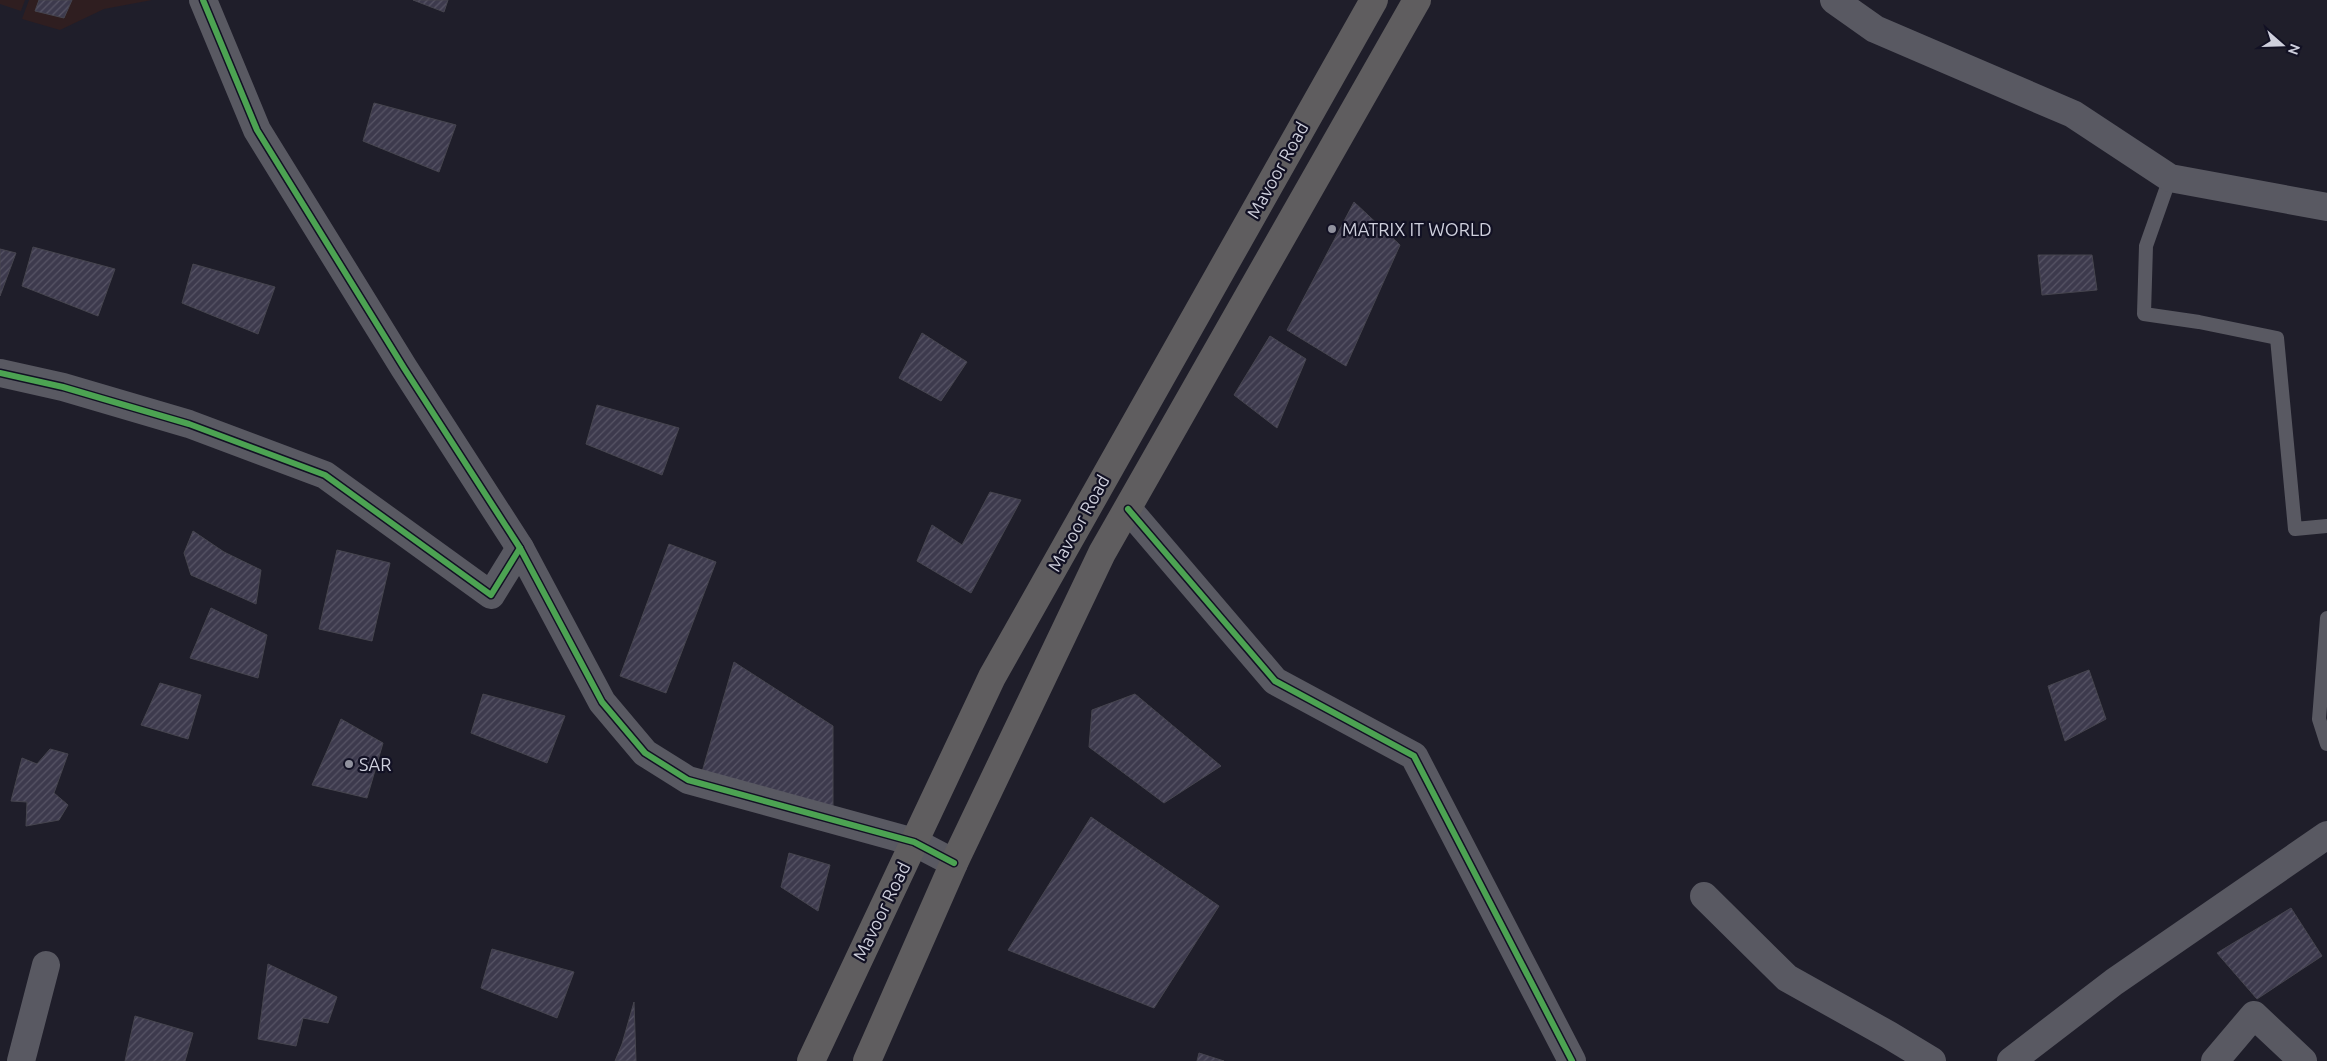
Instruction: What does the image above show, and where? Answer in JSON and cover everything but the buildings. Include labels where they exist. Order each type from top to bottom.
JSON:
[{"type":"main road","name":"Mavoor Road","points":[[811,1061],[992,678],[1374,0]]},
{"type":"main road","name":"Mavoor Road","points":[[866,1061],[954,863],[1102,554],[1418,0]]},
{"type":"street","points":[[203,0],[257,130],[404,368],[520,548],[602,702],[645,753],[688,780],[914,842],[954,863]]},
{"type":"street","points":[[1834,0],[1875,29],[2073,114],[2170,178],[2327,208]]},
{"type":"street","points":[[0,373],[63,388],[189,424],[325,475],[491,595],[520,548]]},
{"type":"street","points":[[1128,509],[1275,680],[1414,756],[1572,1061]]},
{"type":"street","points":[[2011,1061],[2114,982],[2327,835]]},
{"type":"street","points":[[1704,896],[1787,978],[1890,1035],[1932,1061]]},
{"type":"street","points":[[21,1061],[46,965]]},
{"type":"street","points":[[2214,1061],[2254,1015],[2302,1061]]},
{"type":"lane","points":[[2170,178],[2146,246],[2144,314],[2199,322],[2277,338],[2295,529],[2327,526]]},
{"type":"lane","points":[[2327,618],[2319,719],[2327,744]]},
{"type":"shaded area","points":[[0,0],[25,0],[21,11],[0,4]]},
{"type":"shaded area","points":[[29,0],[152,0],[104,9],[60,30],[22,19]]},
{"type":"cycle path","points":[[203,0],[257,130],[404,368],[520,548]]},
{"type":"cycle path","points":[[0,373],[63,387],[189,424],[325,475],[491,595],[520,548],[602,702],[645,753],[688,780],[914,842],[954,863]]},
{"type":"cycle path","points":[[1128,509],[1275,681],[1414,756],[1572,1061]]},
{"type":"place","name":"MATRIX IT WORLD","points":[[1332,229]]},
{"type":"place","name":"SAR","points":[[349,764]]}]
